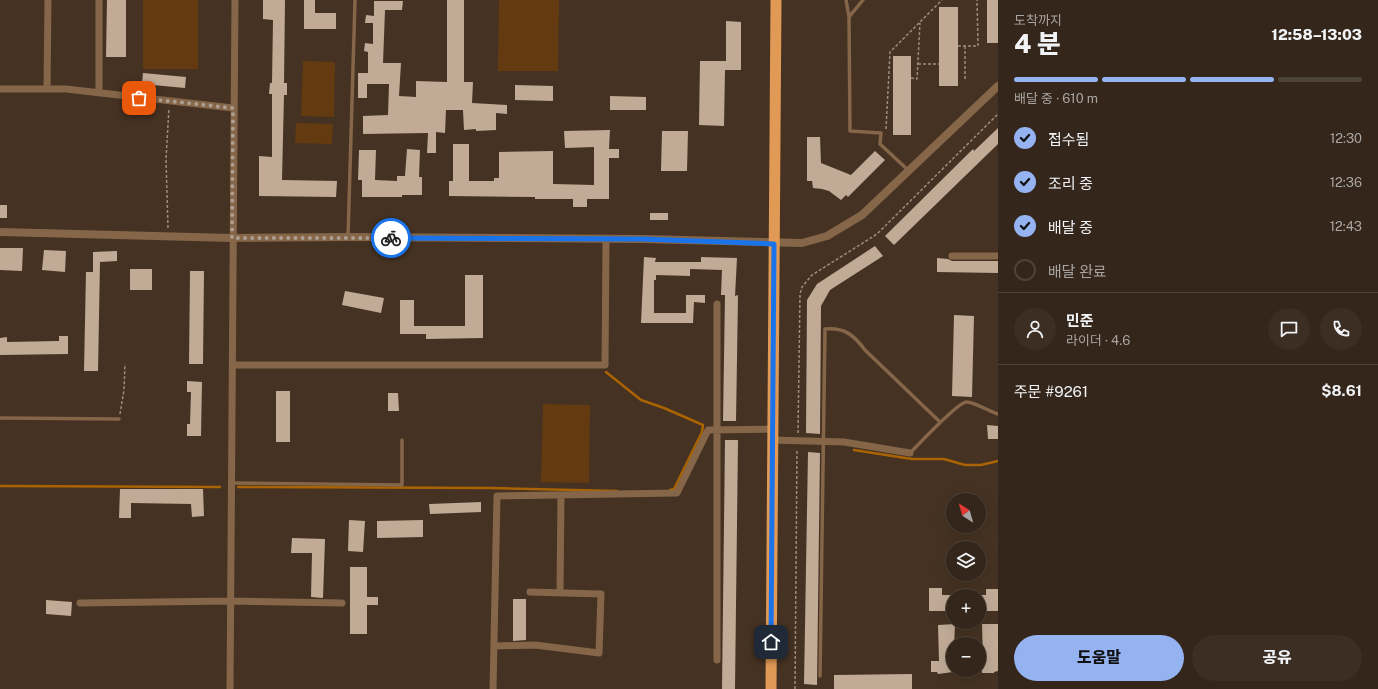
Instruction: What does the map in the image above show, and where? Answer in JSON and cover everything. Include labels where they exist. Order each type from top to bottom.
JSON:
[{"type":"highway","points":[[771,689],[776,0]]},
{"type":"street","points":[[47,89],[48,0]]},
{"type":"street","points":[[98,93],[99,0]]},
{"type":"street","points":[[230,689],[230,483],[233,365],[232,238],[235,0]]},
{"type":"street","points":[[0,232],[232,238],[348,237],[606,240],[642,239],[774,244],[811,242],[838,230],[871,208],[998,86]]},
{"type":"street","points":[[0,89],[66,89],[233,108]]},
{"type":"street","points":[[233,365],[605,364],[606,240]]},
{"type":"street","points":[[952,256],[998,256]]},
{"type":"street","points":[[717,304],[717,660]]},
{"type":"street","points":[[494,689],[497,496],[677,493],[708,430],[772,434],[797,440],[844,442],[910,452]]},
{"type":"street","points":[[560,593],[561,495]]},
{"type":"street","points":[[494,646],[536,645],[599,652],[601,594],[530,592]]},
{"type":"street","points":[[80,603],[230,601],[342,603]]},
{"type":"lane","points":[[348,237],[355,0]]},
{"type":"lane","points":[[846,0],[849,18],[850,131],[880,133],[880,144],[909,172]]},
{"type":"lane","points":[[849,18],[862,0]]},
{"type":"lane","points":[[820,676],[825,329],[841,329],[857,339],[865,350],[940,422]]},
{"type":"lane","points":[[910,452],[940,422],[966,402],[998,414]]},
{"type":"lane","points":[[0,418],[119,419]]},
{"type":"lane","points":[[230,483],[402,485],[402,440]]},
{"type":"path","points":[[880,133],[886,131],[890,52],[942,0]]},
{"type":"path","points":[[958,46],[978,46],[977,0]]},
{"type":"path","points":[[911,78],[917,79],[920,23]]},
{"type":"path","points":[[965,46],[965,80]]},
{"type":"path","points":[[918,64],[940,64]]},
{"type":"path","points":[[169,236],[166,159],[170,101]]},
{"type":"path","points":[[795,689],[797,440],[800,294],[802,287],[812,275],[877,234],[998,114]]},
{"type":"path","points":[[119,419],[124,390],[125,364]]},
{"type":"shaded area","points":[[143,0],[198,0],[198,69],[143,69]]},
{"type":"shaded area","points":[[499,0],[559,0],[558,71],[498,71]]},
{"type":"shaded area","points":[[303,61],[335,62],[334,117],[301,116]]},
{"type":"shaded area","points":[[296,123],[333,124],[332,144],[295,143]]},
{"type":"shaded area","points":[[543,404],[590,405],[589,483],[541,482]]},
{"type":"building","points":[[107,0],[126,0],[126,57],[106,57]]},
{"type":"building","points":[[263,0],[285,0],[284,83],[287,83],[287,95],[284,95],[282,180],[337,181],[336,197],[259,196],[259,156],[272,157],[272,94],[269,94],[270,83],[272,83],[273,20],[263,19]]},
{"type":"building","points":[[304,0],[315,0],[315,13],[336,13],[336,29],[304,29]]},
{"type":"building","points":[[447,0],[464,0],[464,82],[473,82],[472,103],[507,105],[507,114],[496,113],[496,130],[476,131],[476,129],[464,130],[463,110],[446,110],[445,133],[436,132],[436,153],[427,153],[428,133],[363,134],[363,116],[388,115],[389,84],[367,84],[367,98],[358,98],[358,73],[368,73],[368,52],[364,51],[365,43],[373,44],[373,23],[365,23],[366,15],[374,16],[374,1],[403,1],[402,10],[385,10],[383,63],[401,63],[399,96],[416,97],[416,81],[447,82]]},
{"type":"building","points":[[987,0],[998,0],[998,43],[987,43]]},
{"type":"building","points":[[939,7],[958,7],[958,86],[939,86]]},
{"type":"building","points":[[726,21],[741,22],[741,70],[725,70],[724,126],[699,125],[700,61],[726,61]]},
{"type":"building","points":[[893,56],[911,56],[911,135],[893,135]]},
{"type":"building","points":[[143,73],[186,77],[185,88],[142,84]]},
{"type":"building","points":[[515,85],[553,86],[553,101],[515,100]]},
{"type":"building","points":[[610,96],[646,97],[646,110],[610,110]]},
{"type":"building","points":[[998,128],[998,144],[894,245],[885,236],[973,149],[974,151]]},
{"type":"building","points":[[610,130],[609,149],[619,149],[619,158],[609,158],[609,199],[587,199],[587,207],[573,207],[573,199],[449,196],[449,181],[453,181],[453,144],[469,144],[469,181],[494,181],[494,178],[499,178],[499,152],[553,151],[553,184],[594,185],[594,147],[565,148],[564,131]]},
{"type":"building","points":[[662,131],[688,131],[687,171],[661,171]]},
{"type":"building","points":[[807,137],[820,137],[821,163],[851,175],[875,151],[885,160],[848,197],[846,195],[841,200],[829,191],[813,188],[812,181],[807,181]]},
{"type":"building","points":[[407,149],[420,150],[419,177],[422,177],[422,195],[402,195],[402,197],[362,197],[362,180],[358,180],[359,150],[376,150],[375,180],[397,181],[397,176],[405,176]]},
{"type":"building","points":[[0,205],[7,205],[7,218],[0,218]]},
{"type":"building","points":[[650,213],[668,213],[668,220],[650,220]]},
{"type":"building","points":[[875,246],[883,256],[830,290],[821,306],[820,434],[806,433],[807,300],[817,284]]},
{"type":"building","points":[[0,248],[23,248],[22,271],[0,270]]},
{"type":"building","points":[[44,250],[66,251],[65,272],[42,270]]},
{"type":"building","points":[[117,251],[117,261],[100,262],[98,371],[84,371],[86,272],[93,272],[93,252]]},
{"type":"building","points":[[644,257],[656,258],[655,262],[701,262],[701,257],[737,258],[735,296],[738,295],[736,421],[723,421],[725,295],[721,295],[722,270],[690,269],[690,276],[656,275],[656,280],[654,280],[654,313],[686,313],[686,295],[705,295],[705,303],[694,302],[693,323],[641,323]]},
{"type":"building","points":[[937,258],[952,261],[998,261],[998,273],[937,272]]},
{"type":"building","points":[[130,269],[152,269],[152,290],[130,290]]},
{"type":"building","points":[[190,271],[204,271],[203,364],[189,364]]},
{"type":"building","points":[[465,275],[483,275],[483,338],[426,339],[426,334],[400,334],[400,300],[414,300],[414,326],[465,326]]},
{"type":"building","points":[[345,291],[384,298],[381,313],[342,305]]},
{"type":"building","points":[[954,315],[974,316],[972,397],[952,396]]},
{"type":"building","points":[[59,336],[68,336],[68,354],[0,355],[0,338],[7,337],[7,342],[59,341]]},
{"type":"building","points":[[187,381],[202,382],[201,436],[187,436],[187,424],[190,424],[191,392],[187,392]]},
{"type":"building","points":[[276,391],[290,391],[290,442],[276,442]]},
{"type":"building","points":[[388,393],[398,393],[399,411],[388,411]]},
{"type":"building","points":[[987,425],[998,426],[998,439],[988,439]]},
{"type":"building","points":[[725,440],[738,440],[735,689],[722,689]]},
{"type":"building","points":[[808,452],[820,453],[817,685],[804,684]]},
{"type":"building","points":[[120,489],[203,489],[204,516],[192,517],[191,504],[131,503],[131,518],[119,518]]},
{"type":"building","points":[[481,502],[481,512],[430,514],[429,504]]},
{"type":"building","points":[[349,520],[365,521],[363,552],[348,551]]},
{"type":"building","points":[[423,520],[423,537],[377,538],[377,521]]},
{"type":"building","points":[[292,538],[325,539],[323,598],[311,597],[312,553],[291,553]]},
{"type":"building","points":[[350,567],[367,567],[367,597],[378,597],[378,605],[367,605],[367,634],[350,634]]},
{"type":"building","points":[[929,588],[942,588],[942,595],[946,595],[946,611],[929,611]]},
{"type":"building","points":[[986,589],[998,589],[998,611],[986,611]]},
{"type":"building","points":[[513,599],[526,599],[526,640],[513,641]]},
{"type":"building","points":[[46,600],[72,602],[71,616],[46,614]]},
{"type":"building","points":[[986,624],[998,624],[998,671],[994,673],[986,673],[986,637],[982,637],[982,629],[986,629]]},
{"type":"building","points":[[938,625],[946,625],[946,629],[955,629],[954,637],[946,637],[946,673],[938,674],[937,672],[931,672],[931,661],[939,661]]},
{"type":"building","points":[[912,674],[912,689],[834,689],[834,675]]},
{"type":"waterway","points":[[606,372],[641,400],[703,425],[702,432],[674,489],[670,490]]},
{"type":"waterway","points":[[854,450],[912,459],[944,459],[965,465],[981,465],[998,461]]},
{"type":"waterway","points":[[0,486],[220,487]]},
{"type":"waterway","points":[[238,487],[492,488],[617,491]]},
{"type":"way so far","points":[[139,98],[233,108],[232,238],[391,238]]},
{"type":"route","points":[[391,238],[642,239],[774,244],[771,642]]}]
